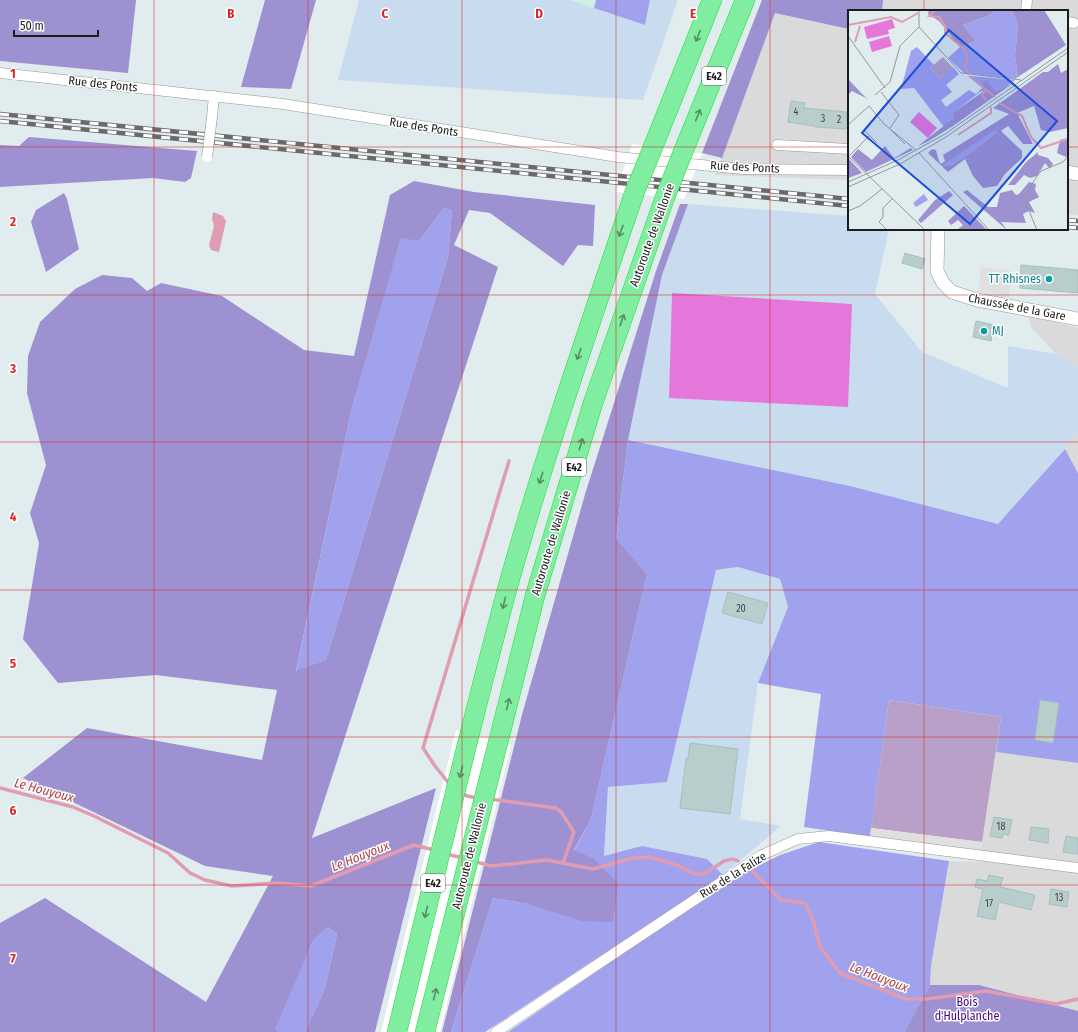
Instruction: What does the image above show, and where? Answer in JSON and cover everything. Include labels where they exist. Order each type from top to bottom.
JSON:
[{"type":"highway","name":"E42","points":[[396,1032],[470,734],[509,585],[567,391],[634,194],[712,0]]},
{"type":"highway","name":"Autoroute de Wallonie","points":[[425,1032],[535,596],[593,403],[665,197],[745,0]]},
{"type":"street","points":[[1026,10],[1027,0]]},
{"type":"street","name":"Rue des Ponts","points":[[0,73],[283,104],[618,157],[743,169],[848,170]]},
{"type":"street","points":[[207,157],[214,96]]},
{"type":"street","name":"Rue des Ponts","points":[[777,145],[848,149]]},
{"type":"street","points":[[1068,172],[1078,174]]},
{"type":"street","name":"Chaussée de la Gare","points":[[938,233],[937,271],[943,283],[952,292],[978,300],[1078,319]]},
{"type":"street","name":"Rue de la Falize","points":[[496,1032],[762,855],[798,839],[829,836],[1078,868]]},
{"type":"shaded area","points":[[359,0],[570,0],[645,25],[650,0],[678,0],[643,100],[338,80]]},
{"type":"shaded area","points":[[570,0],[596,0],[594,8]]},
{"type":"shaded area","points":[[596,0],[650,0],[645,25],[594,8]]},
{"type":"shaded area","points":[[883,0],[1078,0],[1078,215],[1068,215],[1068,10],[882,10]]},
{"type":"shaded area","points":[[775,12],[848,29],[848,180],[715,175]]},
{"type":"shaded area","points":[[688,204],[848,216],[848,230],[889,230],[875,294],[922,352],[1008,388],[1008,346],[1056,354],[1078,366],[1078,433],[998,524],[850,486],[628,440],[662,275]]},
{"type":"shaded area","points":[[444,208],[452,210],[448,257],[326,660],[296,672],[351,412],[401,237],[419,241]]},
{"type":"shaded area","points":[[213,212],[223,216],[226,221],[219,252],[211,250],[209,245],[214,226],[212,219]]},
{"type":"shaded area","points":[[981,267],[1012,271],[1008,306],[977,300]]},
{"type":"shaded area","points":[[672,293],[852,304],[848,407],[669,398]]},
{"type":"shaded area","points":[[1028,315],[1078,328],[1078,366],[1056,354],[1031,327]]},
{"type":"shaded area","points":[[1078,433],[1078,473],[1065,449]]},
{"type":"shaded area","points":[[628,440],[850,486],[998,524],[1065,449],[1078,473],[1078,763],[996,752],[1001,717],[889,700],[870,837],[804,827],[821,694],[758,683],[788,607],[780,579],[738,567],[716,570],[667,782],[608,787],[604,856],[642,846],[707,859],[723,875],[485,1032],[451,1032],[493,898],[528,904],[593,858],[574,851],[591,819],[647,574],[616,540]]},
{"type":"shaded area","points":[[738,567],[780,579],[788,607],[758,683],[740,819],[781,826],[723,875],[707,859],[604,856],[608,787],[667,782],[716,570]]},
{"type":"shaded area","points":[[889,700],[1001,717],[982,842],[871,828]]},
{"type":"shaded area","points":[[996,752],[1078,763],[1078,1011],[979,985],[930,985],[931,966],[949,861],[979,862]]},
{"type":"shaded area","points":[[871,828],[982,842],[981,850],[870,837]]},
{"type":"shaded area","points":[[819,842],[949,861],[931,966],[930,985],[904,1032],[508,1032],[734,878],[780,855]]},
{"type":"shaded area","points":[[328,927],[337,934],[325,988],[305,1032],[279,1032],[274,1029],[313,941]]},
{"type":"green space","points":[[0,0],[136,0],[128,73],[0,61]]},
{"type":"green space","points":[[265,0],[316,0],[291,89],[241,87]]},
{"type":"green space","points":[[762,0],[883,0],[882,10],[848,10],[848,29],[775,13],[722,158],[702,153]]},
{"type":"green space","points":[[29,137],[197,151],[191,178],[185,182],[153,178],[0,187],[0,145],[19,146]]},
{"type":"green space","points":[[414,181],[474,192],[595,205],[593,246],[578,245],[563,266],[490,213],[469,210],[454,245],[498,267],[312,838],[436,788],[375,1032],[305,1032],[325,988],[337,934],[328,927],[313,941],[275,1029],[279,1032],[0,1032],[0,923],[45,898],[206,1002],[273,876],[205,866],[23,778],[87,728],[262,760],[277,690],[156,675],[58,683],[23,639],[39,543],[30,513],[46,465],[27,393],[28,356],[40,322],[75,289],[102,275],[132,278],[147,291],[161,283],[222,296],[304,350],[354,356],[390,195]],"holes":[[[444,208],[452,210],[448,257],[326,660],[296,671],[351,412],[401,238],[419,241]]]},
{"type":"green space","points":[[64,193],[67,199],[79,249],[46,272],[31,222],[36,210]]},
{"type":"green space","points":[[680,204],[688,204],[662,275],[628,440],[616,539],[647,574],[591,819],[574,850],[593,858],[618,884],[613,922],[582,921],[528,904],[493,898],[451,1032],[442,1032],[523,711],[586,491],[656,271]]},
{"type":"green space","name":"Bois d'Hulplanche","points":[[930,985],[979,985],[1078,1011],[1078,1032],[904,1032]]},
{"type":"pier","points":[[632,144],[702,154],[684,199],[616,192]]},
{"type":"pier","points":[[456,730],[511,745],[440,1032],[381,1032]]},
{"type":"building","points":[[791,101],[805,103],[804,108],[847,112],[847,129],[815,127],[788,122]]},
{"type":"building","points":[[905,253],[925,259],[922,269],[902,263]]},
{"type":"building","name":"TT Rhisnes","points":[[1021,265],[1078,270],[1078,293],[1020,288]]},
{"type":"building","name":"MJ","points":[[976,321],[994,325],[991,341],[973,337]]},
{"type":"building","points":[[728,592],[768,603],[762,624],[722,613]]},
{"type":"building","points":[[1040,700],[1059,703],[1053,743],[1035,740]]},
{"type":"building","points":[[690,743],[738,749],[730,814],[680,808],[686,758],[688,758]]},
{"type":"building","points":[[994,817],[1012,820],[1009,835],[1003,834],[1002,838],[990,836]]},
{"type":"building","points":[[1031,827],[1049,829],[1048,843],[1029,840]]},
{"type":"building","points":[[1066,836],[1078,838],[1078,854],[1063,852]]},
{"type":"building","points":[[989,875],[1003,878],[1000,887],[1035,895],[1031,910],[999,902],[995,920],[977,916],[983,889],[975,887],[977,879],[987,881]]},
{"type":"building","points":[[1051,889],[1069,892],[1067,907],[1049,904]]},
{"type":"waterway","points":[[451,786],[423,748],[509,461]]},
{"type":"waterway","name":"Le Houyoux","points":[[0,788],[73,807],[168,853],[190,873],[205,880],[232,886],[277,883],[311,886],[414,845],[434,850]]},
{"type":"waterway","points":[[461,792],[467,796],[478,798]]},
{"type":"waterway","points":[[490,799],[556,808],[561,812],[574,832],[563,863]]},
{"type":"waterway","name":"Le Houyoux","points":[[446,854],[463,858]]},
{"type":"waterway","name":"Le Houyoux","points":[[473,861],[491,866],[547,860],[593,869],[633,858],[650,857],[679,866],[694,874],[704,874],[724,861],[733,859],[738,861]]},
{"type":"waterway","name":"Le Houyoux","points":[[752,871],[781,900],[805,903],[814,922],[820,947],[840,973],[906,999],[927,999],[986,991],[1056,1004],[1078,999]]},
{"type":"railway","points":[[0,114],[848,199]]},
{"type":"railway","points":[[0,121],[848,206]]},
{"type":"railway","points":[[1068,220],[1078,221]]},
{"type":"railway","points":[[1068,227],[1078,228]]},
{"type":"place","name":"TT Rhisnes","points":[[1049,279]]},
{"type":"place","name":"MJ","points":[[984,331]]}]
